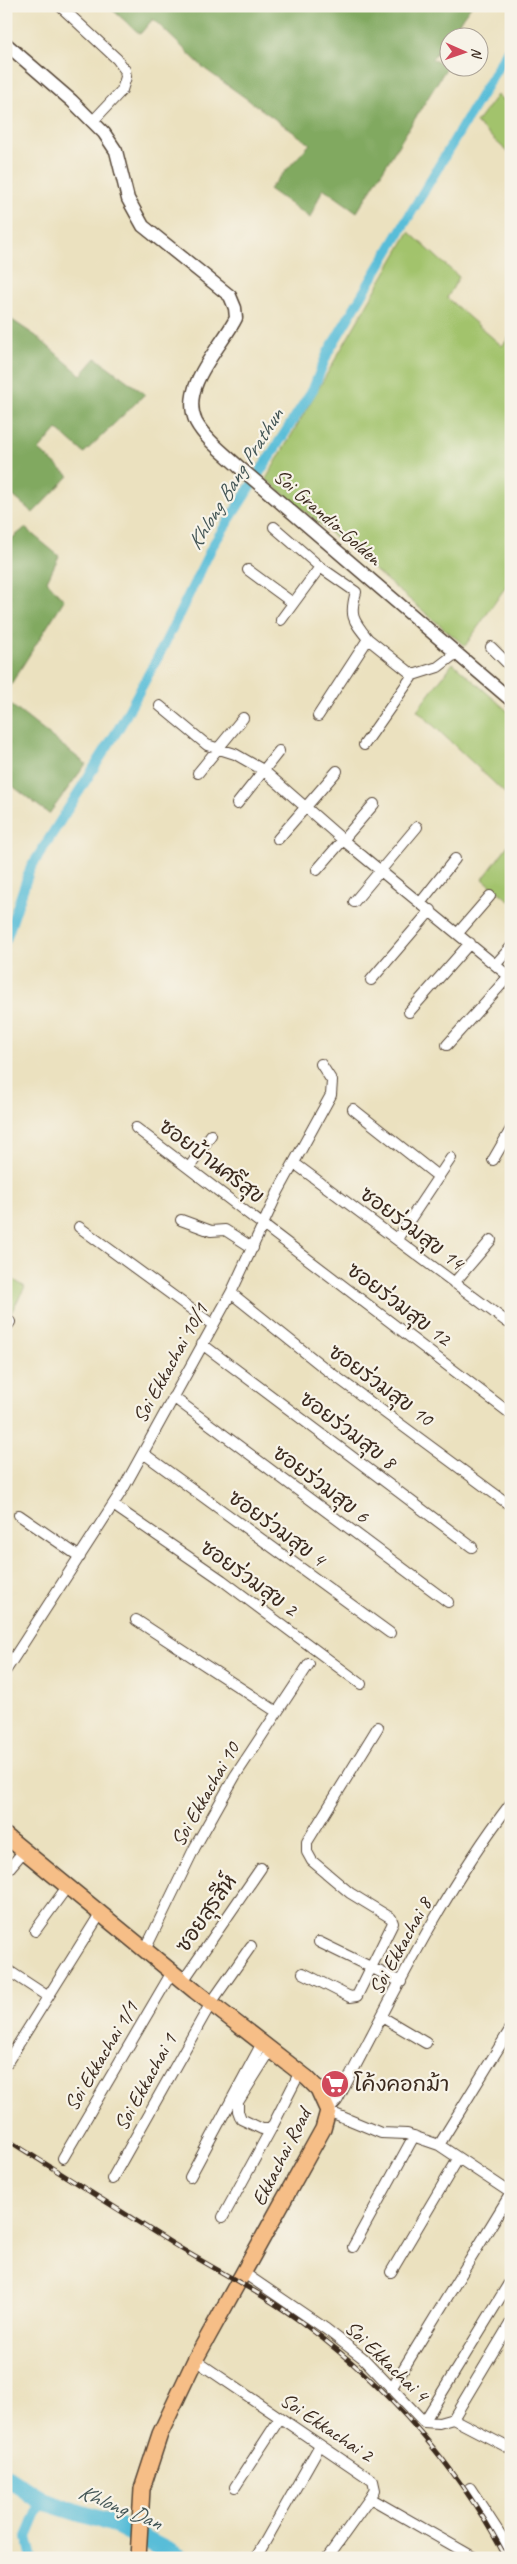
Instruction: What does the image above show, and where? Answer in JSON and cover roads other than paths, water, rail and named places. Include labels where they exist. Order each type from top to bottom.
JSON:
[{"type":"main road","name":"Ekkachai Road","points":[[6,1836],[100,1914],[300,2072],[318,2089],[328,2111],[323,2129],[195,2360],[160,2434],[145,2476],[140,2509],[138,2558]]},
{"type":"street","points":[[60,6],[117,59],[125,70],[126,77],[122,90],[93,122]]},
{"type":"street","name":"Soi Grandio-Golden","points":[[6,44],[72,100],[104,133],[116,151],[128,200],[142,226],[230,296],[236,308],[236,318],[196,385],[193,411],[196,422],[203,433],[239,467],[511,700]]},
{"type":"street","points":[[274,527],[320,567],[356,592],[351,610],[352,615],[368,639],[413,675]]},
{"type":"street","points":[[280,620],[320,567]]},
{"type":"street","points":[[248,570],[293,603]]},
{"type":"street","points":[[318,716],[368,639]]},
{"type":"street","points":[[491,647],[511,667]]},
{"type":"street","points":[[364,745],[413,675],[438,667],[455,654]]},
{"type":"street","points":[[160,706],[207,745],[216,750],[235,754],[263,770],[343,840],[431,910],[510,977],[448,1045]]},
{"type":"street","points":[[198,773],[243,718]]},
{"type":"street","points":[[237,804],[279,751]]},
{"type":"street","points":[[278,839],[337,771]]},
{"type":"street","points":[[317,870],[374,804]]},
{"type":"street","points":[[354,902],[417,827]]},
{"type":"street","points":[[421,902],[455,859]]},
{"type":"street","points":[[458,933],[490,896]]},
{"type":"street","points":[[371,980],[431,910]]},
{"type":"street","points":[[409,1012],[470,943]]},
{"type":"street","points":[[496,964],[511,947]]},
{"type":"street","name":"Soi Ekkachai 10/1","points":[[6,1670],[113,1505],[231,1293],[294,1163],[331,1095],[332,1082],[321,1064]]},
{"type":"street","points":[[353,1109],[439,1177]]},
{"type":"street","name":"ซอยบ้านศรีสุข","points":[[136,1128],[264,1225]]},
{"type":"street","points":[[493,1160],[511,1130]]},
{"type":"street","points":[[189,1168],[211,1135]]},
{"type":"street","points":[[397,1238],[451,1158]]},
{"type":"street","name":"ซอยร่วมสุข 14","points":[[294,1163],[397,1238],[507,1322]]},
{"type":"street","points":[[181,1220],[211,1231],[225,1230],[253,1248]]},
{"type":"street","name":"ซอยร่วมสุข 12","points":[[264,1225],[511,1414]]},
{"type":"street","points":[[79,1227],[213,1325]]},
{"type":"street","points":[[454,1283],[491,1240]]},
{"type":"street","name":"ซอยร่วมสุข 10","points":[[231,1293],[327,1370],[511,1506]]},
{"type":"street","name":"ซอยร่วมสุข 8","points":[[202,1344],[472,1547]]},
{"type":"street","name":"ซอยร่วมสุข 6","points":[[173,1397],[448,1602]]},
{"type":"street","name":"ซอยร่วมสุข 4","points":[[143,1453],[390,1633]]},
{"type":"street","name":"ซอยร่วมสุข 2","points":[[113,1505],[222,1580],[361,1684]]},
{"type":"street","points":[[19,1515],[80,1557]]},
{"type":"street","points":[[136,1620],[277,1712]]},
{"type":"street","name":"Soi Ekkachai 10","points":[[145,1950],[195,1847],[235,1776],[309,1664]]},
{"type":"street","points":[[303,1973],[350,1997],[360,1994],[393,1920],[380,1909],[350,1893],[312,1861],[308,1852],[307,1842],[378,1727]]},
{"type":"street","name":"Soi Ekkachai 8","points":[[328,2111],[337,2101],[440,1909],[492,1827],[511,1803]]},
{"type":"street","points":[[6,1872],[24,1851]]},
{"type":"street","name":"ซอยสุรสีห์","points":[[178,1976],[261,1868]]},
{"type":"street","points":[[35,1931],[67,1887]]},
{"type":"street","points":[[6,2064],[100,1914]]},
{"type":"street","points":[[319,1942],[400,1982]]},
{"type":"street","name":"Soi Ekkachai 1","points":[[112,2179],[211,2003],[252,1946]]},
{"type":"street","points":[[6,1969],[48,1996]]},
{"type":"street","name":"Soi Ekkachai 1/1","points":[[63,2158],[178,1976]]},
{"type":"street","points":[[382,2017],[426,2042]]},
{"type":"street","points":[[439,2145],[511,2028]]},
{"type":"street","points":[[266,2047],[238,2102],[238,2111],[241,2120],[262,2130],[271,2129]]},
{"type":"street","points":[[190,2177],[266,2047]]},
{"type":"street","points":[[224,2217],[300,2072]]},
{"type":"street","points":[[328,2111],[381,2133],[414,2136],[439,2145],[511,2193],[391,2389]]},
{"type":"street","points":[[353,2247],[414,2136]]},
{"type":"street","points":[[391,2272],[458,2159]]},
{"type":"street","name":"Soi Ekkachai 4","points":[[244,2273],[326,2329],[363,2358],[424,2422],[439,2423],[453,2419]]},
{"type":"street","points":[[424,2422],[511,2280]]},
{"type":"street","points":[[511,2322],[508,2334],[453,2419],[511,2449]]},
{"type":"street","name":"Soi Ekkachai 2","points":[[195,2360],[373,2481],[375,2490],[370,2498]]},
{"type":"street","points":[[236,2488],[280,2418]]},
{"type":"street","points":[[257,2556],[320,2444]]},
{"type":"street","points":[[470,2488],[511,2551]]},
{"type":"street","points":[[327,2558],[370,2498],[462,2555],[475,2558]]},
{"type":"waterway","name":"Khlong Bang Prathun","points":[[6,940],[30,869],[119,728],[159,655],[213,545],[313,389],[328,352],[511,45]]},
{"type":"waterway","name":"Khlong Dan","points":[[6,2477],[42,2501],[114,2524],[181,2558]]},
{"type":"waterway","points":[[32,2558],[27,2537],[42,2501]]},
{"type":"railway","points":[[6,2139],[170,2242],[275,2304],[338,2351],[394,2403],[420,2432],[467,2493],[488,2525],[506,2558]]},
{"type":"place","name":"โค้งคอกม้า","points":[[335,2084]]}]
